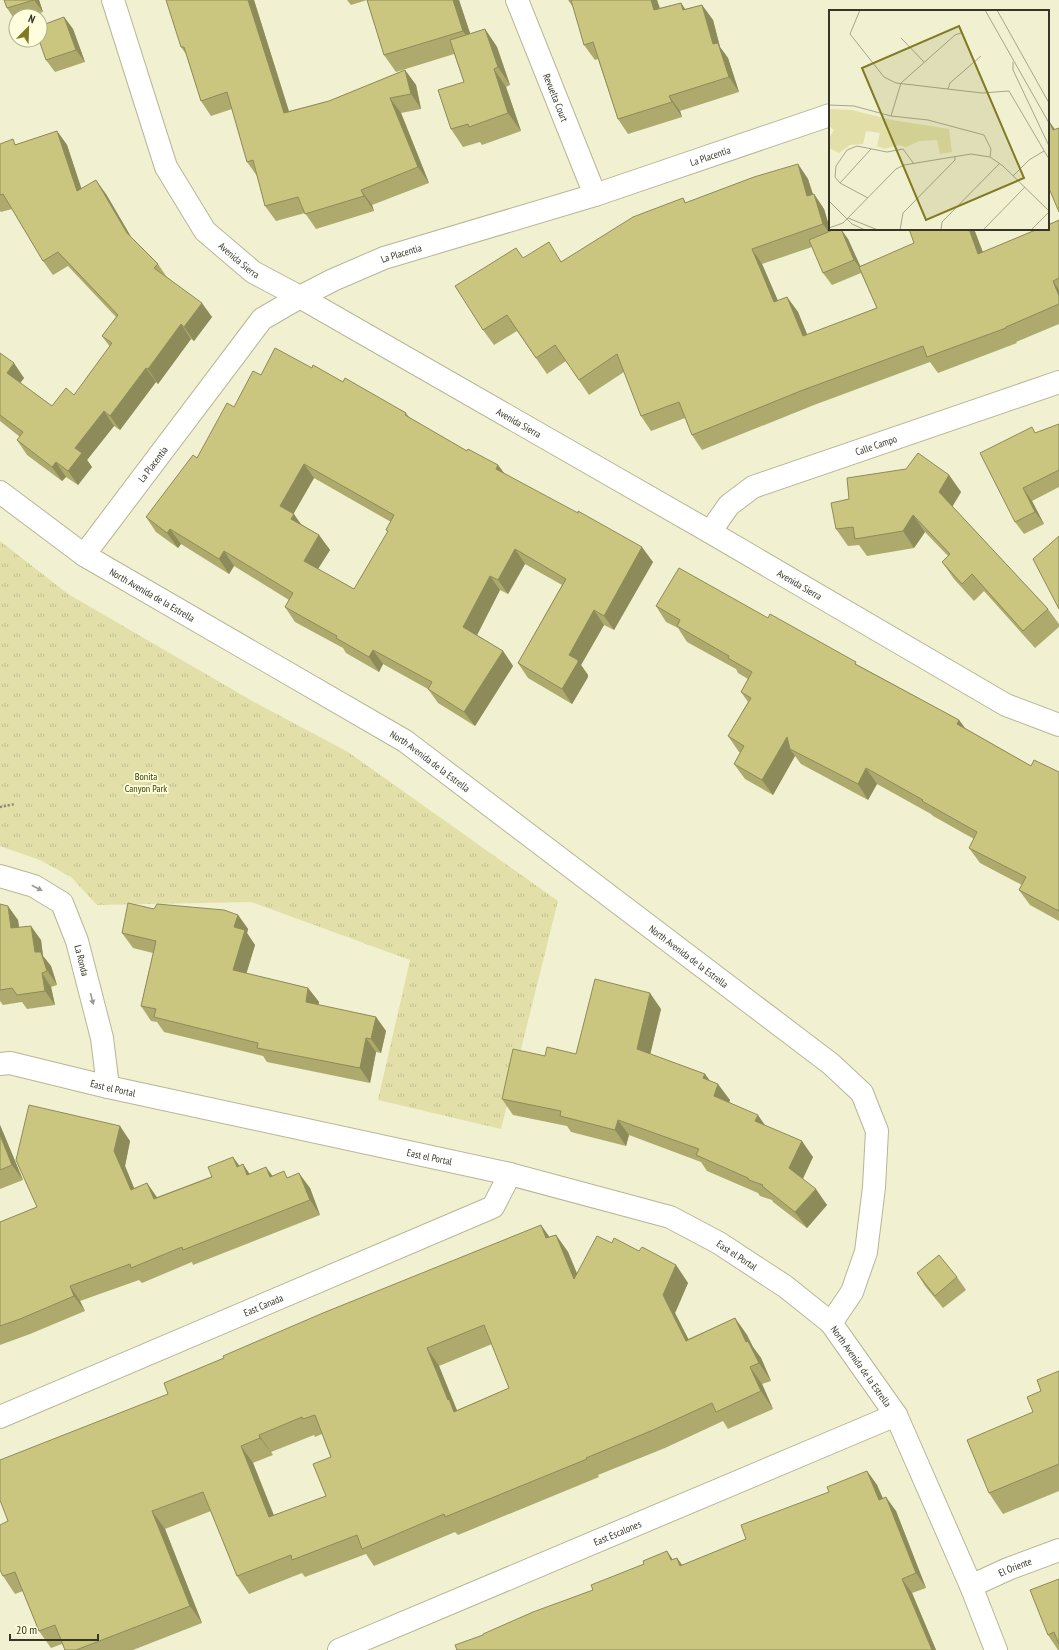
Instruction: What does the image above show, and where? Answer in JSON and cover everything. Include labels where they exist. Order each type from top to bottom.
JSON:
[{"type":"street","name":"Avenida Sierra","points":[[113,0],[166,167],[205,231],[253,272],[300,297],[710,532],[1006,705],[1059,725]]},
{"type":"street","name":"Revuelta Court","points":[[517,0],[595,195]]},
{"type":"street","name":"La Placentia","points":[[84,555],[262,319],[333,280],[384,258],[595,195],[829,115]]},
{"type":"street","name":"Calle Campo","points":[[710,532],[729,505],[753,487],[1059,382]]},
{"type":"street","name":"North Avenida de la Estrella","points":[[0,492],[84,555],[405,741],[831,1064],[862,1093],[877,1131],[874,1187],[867,1245],[852,1292],[831,1323],[896,1415],[972,1586],[996,1650]]},
{"type":"street","name":"La Ronda","points":[[0,876],[34,886],[62,903],[77,941],[102,1038],[108,1087]]},
{"type":"street","name":"East el Portal","points":[[0,1064],[10,1063],[108,1087],[510,1174],[670,1218],[719,1243],[786,1287],[831,1323]]},
{"type":"street","name":"East Canada","points":[[0,1417],[493,1207],[510,1174]]},
{"type":"street","name":"East Escalones","points":[[339,1650],[896,1415]]},
{"type":"street","name":"El Oriente","points":[[972,1586],[1008,1569],[1059,1550]]},
{"type":"path","points":[[0,807],[15,804]]},
{"type":"green space","name":"Bonita Canyon Park","points":[[0,541],[68,594],[254,702],[348,752],[558,901],[501,1129],[378,1100],[410,960],[251,902],[97,905],[71,877],[40,860],[0,846]]},
{"type":"building","points":[[4,0],[34,0],[7,8]]},
{"type":"building","points":[[166,0],[248,0],[284,113],[329,101],[405,70],[411,94],[390,98],[418,167],[361,190],[364,196],[305,214],[298,197],[265,206],[253,160],[247,162],[227,92],[201,101],[184,47],[181,47]]},
{"type":"building","points":[[367,0],[453,0],[463,31],[384,55]]},
{"type":"building","points":[[571,0],[651,0],[654,10],[681,3],[683,10],[702,5],[713,44],[718,43],[729,77],[669,96],[672,102],[618,119],[593,42],[584,45]]},
{"type":"building","points":[[64,17],[76,50],[46,60],[42,48],[48,48],[48,23]]},
{"type":"building","points":[[485,29],[498,67],[494,69],[508,113],[469,127],[468,124],[451,129],[438,90],[464,82],[450,40]]},
{"type":"building","points":[[1049,121],[1053,130],[1059,128],[1059,212],[1049,188]]},
{"type":"building","points":[[57,131],[77,191],[96,180],[127,233],[158,264],[154,268],[202,303],[184,327],[181,324],[148,369],[146,368],[110,416],[104,411],[75,448],[82,453],[68,471],[56,462],[52,467],[17,440],[23,432],[0,415],[0,353],[14,363],[7,373],[52,406],[66,388],[74,395],[112,343],[102,336],[118,315],[58,252],[43,261],[3,194],[0,195],[0,144],[13,139],[15,145]]},
{"type":"building","points":[[798,164],[807,196],[814,194],[823,224],[752,249],[774,302],[787,297],[803,336],[877,308],[859,267],[914,243],[909,230],[969,230],[978,254],[1036,230],[1049,230],[1049,225],[1059,220],[1059,278],[1053,281],[1059,296],[1059,304],[1006,328],[927,357],[923,346],[803,390],[692,435],[679,402],[641,416],[617,354],[579,380],[555,345],[536,358],[507,315],[483,330],[455,286],[516,248],[523,258],[549,242],[561,262],[633,217],[683,198],[685,203],[754,177]]},
{"type":"building","points":[[833,230],[841,230],[854,260],[823,273],[809,240]]},
{"type":"building","points":[[275,348],[312,368],[313,365],[343,382],[345,378],[406,413],[405,415],[467,451],[468,449],[498,465],[496,469],[578,513],[578,511],[642,547],[604,616],[594,610],[569,655],[578,660],[578,662],[562,689],[518,663],[566,579],[515,549],[498,580],[490,576],[463,627],[503,651],[464,712],[428,689],[432,682],[373,650],[369,657],[336,638],[337,636],[285,607],[293,593],[224,551],[219,559],[170,529],[167,533],[146,517],[193,455],[197,458],[227,403],[234,407],[253,371],[261,375]],"holes":[[[304,464],[394,515],[386,530],[388,531],[354,589],[304,561],[319,535],[291,519],[294,514],[280,506]]]},
{"type":"building","points":[[1059,424],[1059,470],[1023,488],[1035,512],[1015,522],[980,453],[1032,427],[1035,433]]},
{"type":"building","points":[[918,453],[949,475],[939,492],[1048,609],[1023,631],[972,574],[962,584],[942,562],[950,554],[913,515],[903,531],[855,539],[853,527],[836,529],[831,503],[849,499],[847,478],[906,469]]},
{"type":"building","points":[[1059,536],[1059,609],[1033,559]]},
{"type":"building","points":[[679,568],[768,618],[770,614],[856,662],[855,664],[959,720],[957,724],[1031,766],[1034,760],[1059,772],[1059,911],[1019,890],[1026,877],[969,848],[977,832],[866,768],[858,784],[790,749],[787,737],[762,780],[734,764],[744,746],[728,736],[751,698],[741,692],[752,672],[728,658],[729,656],[677,626],[680,620],[656,606]]},
{"type":"building","points":[[128,903],[154,909],[157,904],[224,910],[238,915],[234,927],[245,930],[233,970],[308,988],[306,1002],[376,1017],[371,1039],[366,1038],[360,1068],[257,1048],[258,1043],[154,1017],[156,1009],[141,1006],[156,941],[122,933]]},
{"type":"building","points":[[0,904],[8,906],[11,928],[31,926],[35,952],[41,952],[47,971],[42,973],[45,991],[17,995],[12,988],[0,990]]},
{"type":"building","points":[[595,979],[650,993],[637,1049],[705,1074],[703,1078],[718,1084],[714,1096],[758,1115],[755,1121],[802,1141],[789,1168],[816,1189],[795,1212],[762,1186],[763,1185],[696,1155],[699,1149],[618,1120],[615,1130],[560,1116],[561,1111],[502,1099],[513,1049],[545,1056],[547,1047],[576,1054]]},
{"type":"building","points":[[29,1105],[120,1126],[114,1151],[131,1190],[147,1183],[154,1199],[212,1177],[208,1167],[233,1157],[237,1167],[243,1164],[247,1175],[266,1167],[270,1177],[284,1171],[287,1178],[299,1173],[310,1200],[183,1250],[182,1247],[131,1268],[130,1264],[70,1286],[74,1296],[0,1326],[0,1222],[37,1207],[16,1160]]},
{"type":"building","points":[[0,1135],[12,1165],[0,1170]]},
{"type":"building","points":[[541,1225],[546,1238],[556,1235],[574,1279],[597,1236],[612,1243],[614,1238],[639,1251],[642,1247],[676,1265],[663,1295],[686,1341],[735,1318],[746,1342],[748,1341],[759,1363],[750,1367],[761,1391],[716,1412],[712,1403],[586,1458],[587,1459],[445,1517],[444,1514],[362,1549],[357,1535],[292,1560],[291,1555],[237,1576],[203,1492],[152,1511],[190,1606],[76,1650],[65,1650],[55,1625],[39,1631],[15,1572],[3,1576],[0,1570],[0,1525],[8,1521],[0,1500],[0,1460],[168,1394],[164,1383],[224,1358],[223,1356],[323,1313]],"holes":[[[484,1325],[509,1388],[454,1412],[427,1348]],[[315,1415],[331,1457],[313,1464],[326,1496],[269,1517],[241,1446],[260,1438],[259,1435],[302,1417],[303,1419]]]},
{"type":"building","points":[[939,1255],[957,1277],[935,1296],[917,1273]]},
{"type":"building","points":[[1059,1371],[1059,1464],[989,1493],[967,1440],[1033,1412],[1027,1397],[1041,1391],[1037,1380]]},
{"type":"building","points":[[867,1471],[879,1500],[886,1497],[916,1573],[902,1579],[932,1650],[457,1650],[455,1645],[483,1635],[533,1612],[593,1590],[591,1585],[644,1564],[643,1561],[667,1551],[671,1560],[677,1558],[680,1566],[746,1539],[741,1525],[829,1492],[827,1487]]},
{"type":"building","points":[[1059,1579],[1059,1644],[1054,1632],[1048,1635],[1030,1590]]}]
